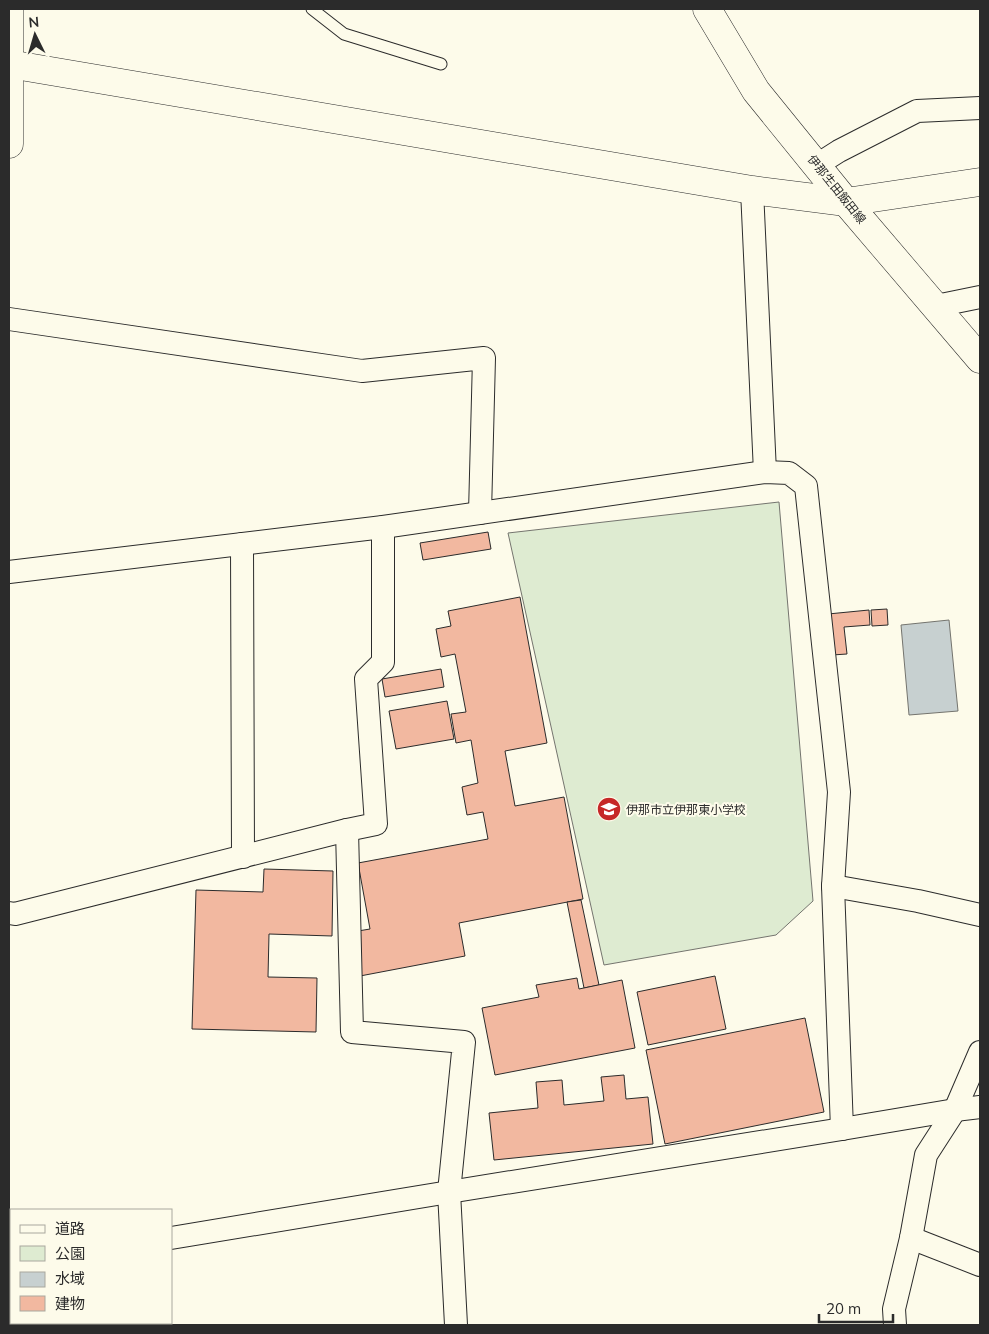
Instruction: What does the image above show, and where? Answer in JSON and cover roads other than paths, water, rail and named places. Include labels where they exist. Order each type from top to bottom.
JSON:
[{"type":"street","points":[[9,9],[9,144]]},
{"type":"street","name":"伊那生田飯田線","points":[[714,12],[756,91],[818,165],[846,202],[980,359]]},
{"type":"street","points":[[9,64],[752,190],[846,202],[980,182]]},
{"type":"street","points":[[818,165],[839,151],[917,111],[980,108]]},
{"type":"street","points":[[752,190],[765,472]]},
{"type":"street","points":[[936,306],[980,297]]},
{"type":"street","points":[[9,319],[362,371],[484,358],[480,513]]},
{"type":"street","points":[[9,572],[383,527],[765,472],[789,474],[806,486],[839,792],[833,886],[842,1129]]},
{"type":"street","points":[[9,913],[15,914],[376,824],[366,679],[383,662],[383,527]]},
{"type":"street","points":[[242,544],[243,856]]},
{"type":"street","points":[[347,830],[352,1032],[464,1042],[449,1192],[456,1325]]},
{"type":"street","points":[[833,886],[980,914]]},
{"type":"street","points":[[895,1325],[894,1309],[911,1238],[926,1155],[955,1110],[980,1052]]},
{"type":"street","points":[[172,1238],[980,1107]]},
{"type":"street","points":[[911,1238],[980,1265]]},
{"type":"street","points":[[9,1309],[9,1325]]},
{"type":"lane","points":[[312,9],[344,34],[441,64]]},
{"type":"water","points":[[949,620],[958,711],[909,715],[901,625]]},
{"type":"place","name":"伊那市立伊那東小学校","points":[[609,809]]}]
